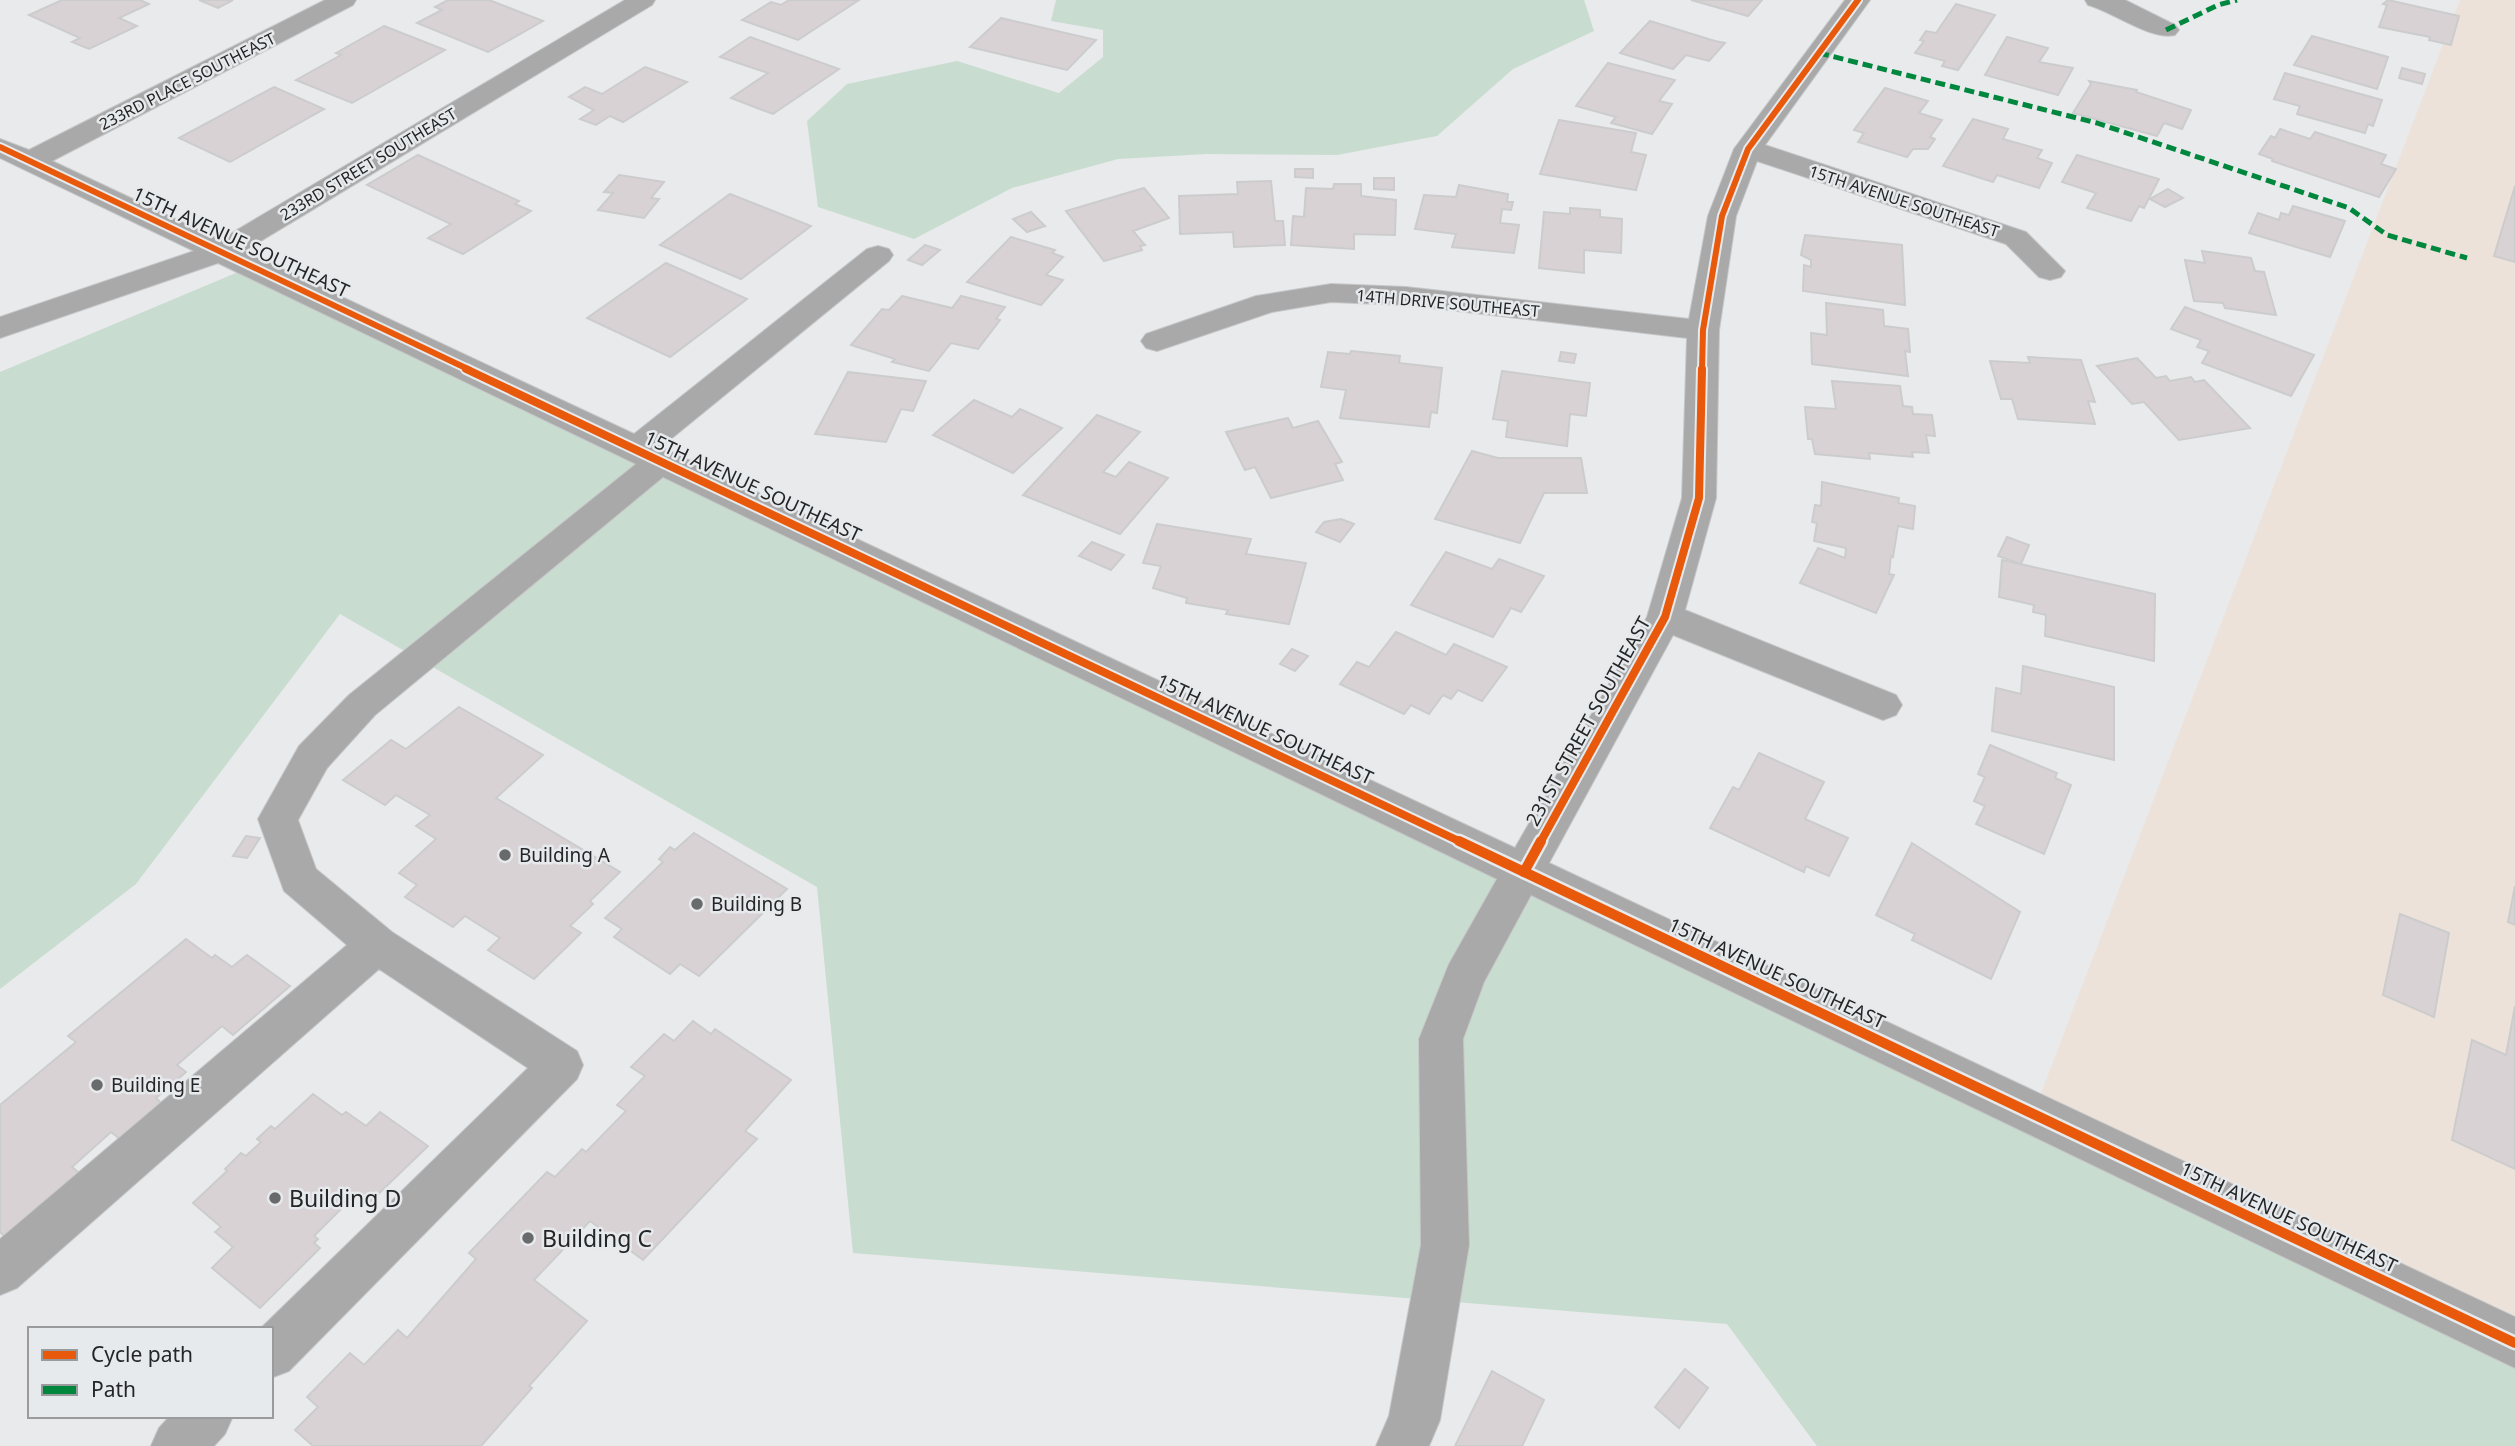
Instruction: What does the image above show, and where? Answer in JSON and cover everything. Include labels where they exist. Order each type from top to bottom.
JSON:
[{"type":"street","name":"233RD PLACE SOUTHEAST","points":[[15,154],[344,0]]},
{"type":"street","name":"233RD STREET SOUTHEAST","points":[[0,328],[221,252],[643,0]]},
{"type":"street","name":"231ST STREET SOUTHEAST","points":[[1402,1446],[1414,1420],[1445,1245],[1441,1039],[1464,977],[1665,617],[1699,498],[1703,330],[1722,216],[1748,149],[1858,0]]},
{"type":"street","points":[[2097,0],[2112,3],[2166,30]]},
{"type":"street","name":"15TH AVENUE SOUTHEAST","points":[[1748,149],[2016,238],[2050,271]]},
{"type":"street","name":"15TH AVENUE SOUTHEAST","points":[[15,154],[2515,1343]]},
{"type":"street","points":[[649,456],[878,256]]},
{"type":"street","name":"14TH DRIVE SOUTHEAST","points":[[1157,341],[1267,303],[1331,293],[1406,296],[1703,330]]},
{"type":"street","name":"15TH AVENUE SOUTHEAST","points":[[273,1351],[561,1065],[377,945],[299,879],[278,819],[313,757],[362,705],[649,456]]},
{"type":"street","points":[[1665,617],[1883,705]]},
{"type":"street","points":[[0,1271],[377,945]]},
{"type":"street","points":[[177,1446],[205,1418]]},
{"type":"shaded area","points":[[2460,0],[2515,0],[2515,1342],[2033,1114]]},
{"type":"green space","points":[[1056,0],[1584,0],[1594,31],[1513,69],[1437,136],[1337,155],[1206,154],[1118,159],[1012,188],[914,239],[818,207],[807,121],[847,84],[957,61],[1059,93],[1103,57],[1103,30],[1051,21]]},
{"type":"green space","points":[[243,270],[2515,1343],[2515,1446],[1817,1446],[1727,1324],[853,1253],[817,887],[340,614],[136,884],[0,989],[0,372]]},
{"type":"building","points":[[62,0],[140,0],[149,4],[119,18],[137,26],[89,49],[72,42],[80,38],[29,15]]},
{"type":"building","points":[[199,0],[233,0],[218,8]]},
{"type":"building","points":[[448,0],[489,0],[543,21],[488,52],[417,23],[442,10],[435,7]]},
{"type":"building","points":[[789,0],[859,0],[798,40],[742,20],[771,2],[781,5]]},
{"type":"building","points":[[1691,0],[1762,0],[1748,16]]},
{"type":"building","points":[[2388,0],[2459,16],[2451,45],[2429,40],[2430,37],[2379,27],[2387,5],[2383,4]]},
{"type":"building","points":[[1956,4],[1995,15],[1958,70],[1942,66],[1945,61],[1915,53],[1924,41],[1920,40],[1926,31],[1936,33]]},
{"type":"building","points":[[1001,18],[1096,40],[1067,70],[970,47]]},
{"type":"building","points":[[1650,21],[1725,43],[1709,61],[1686,55],[1673,69],[1620,53]]},
{"type":"building","points":[[384,26],[445,50],[352,103],[296,80],[341,55],[336,53]]},
{"type":"building","points":[[2312,36],[2388,57],[2377,89],[2294,65]]},
{"type":"building","points":[[750,37],[839,69],[773,114],[731,98],[768,73],[720,57]]},
{"type":"building","points":[[2007,37],[2048,48],[2039,62],[2073,68],[2058,95],[1985,75]]},
{"type":"building","points":[[1608,63],[1675,80],[1659,101],[1672,104],[1652,134],[1611,123],[1616,117],[1576,106]]},
{"type":"building","points":[[645,67],[687,82],[623,122],[610,116],[596,125],[580,119],[594,110],[569,97],[585,87],[602,94]]},
{"type":"building","points":[[2402,68],[2425,74],[2422,84],[2399,78]]},
{"type":"building","points":[[2285,73],[2382,100],[2373,126],[2368,124],[2365,133],[2297,114],[2300,106],[2274,99]]},
{"type":"building","points":[[2089,81],[2137,90],[2136,92],[2191,110],[2182,129],[2164,123],[2157,136],[2073,113],[2091,84]]},
{"type":"building","points":[[274,87],[324,109],[230,162],[179,138]]},
{"type":"building","points":[[1885,88],[1928,101],[1919,113],[1942,120],[1930,137],[1935,139],[1928,149],[1913,149],[1907,157],[1858,142],[1864,133],[1854,130]]},
{"type":"building","points":[[1973,119],[2008,129],[2003,139],[2042,150],[2037,158],[2052,163],[2039,188],[1997,175],[1993,182],[1943,166]]},
{"type":"building","points":[[1559,120],[1636,133],[1631,152],[1646,155],[1636,190],[1540,174]]},
{"type":"building","points":[[2280,129],[2310,139],[2315,132],[2386,155],[2381,164],[2396,169],[2379,197],[2272,161],[2273,159],[2259,154],[2271,136],[2275,138]]},
{"type":"building","points":[[418,155],[519,201],[515,204],[531,211],[463,254],[428,238],[451,224],[367,185]]},
{"type":"building","points":[[2077,155],[2159,179],[2144,208],[2139,206],[2131,221],[2087,208],[2096,193],[2062,182]]},
{"type":"building","points":[[1295,169],[1313,169],[1313,178],[1295,177]]},
{"type":"building","points":[[619,175],[664,182],[651,198],[659,199],[644,218],[598,210],[613,193],[604,192]]},
{"type":"building","points":[[1374,178],[1394,178],[1394,190],[1374,189]]},
{"type":"building","points":[[1271,181],[1275,221],[1283,221],[1285,245],[1234,247],[1233,232],[1180,234],[1179,196],[1238,194],[1237,182]]},
{"type":"building","points":[[1334,184],[1361,184],[1361,196],[1396,200],[1395,235],[1354,234],[1354,249],[1291,245],[1293,216],[1304,217],[1306,188],[1333,189]]},
{"type":"building","points":[[1459,185],[1508,194],[1507,202],[1513,202],[1511,210],[1502,209],[1500,223],[1519,225],[1514,253],[1452,247],[1456,234],[1415,229],[1424,195],[1456,197]]},
{"type":"building","points":[[2515,186],[2515,262],[2494,256]]},
{"type":"building","points":[[1144,188],[1169,218],[1133,231],[1145,245],[1140,246],[1142,250],[1104,261],[1066,211]]},
{"type":"building","points":[[2168,189],[2183,198],[2165,207],[2150,199]]},
{"type":"building","points":[[730,194],[811,226],[741,279],[660,245]]},
{"type":"building","points":[[2293,206],[2345,221],[2330,257],[2249,233],[2258,213],[2279,220],[2281,213],[2289,215]]},
{"type":"building","points":[[1570,208],[1600,210],[1600,217],[1622,219],[1621,253],[1584,250],[1584,273],[1539,268],[1544,212],[1570,214]]},
{"type":"building","points":[[1031,212],[1045,226],[1027,232],[1013,219]]},
{"type":"building","points":[[1805,235],[1902,245],[1905,305],[1803,291],[1804,265],[1811,267],[1811,260],[1801,255]]},
{"type":"building","points":[[1011,237],[1055,250],[1052,253],[1063,257],[1046,275],[1063,280],[1041,305],[967,282]]},
{"type":"building","points":[[925,245],[940,250],[922,265],[908,260]]},
{"type":"building","points":[[2202,251],[2251,258],[2255,271],[2264,272],[2276,315],[2225,308],[2223,303],[2194,301],[2185,260],[2205,263]]},
{"type":"building","points":[[666,263],[747,299],[670,357],[587,318]]},
{"type":"building","points":[[902,296],[952,308],[961,296],[1005,307],[996,319],[1000,320],[978,349],[951,343],[929,371],[892,362],[895,359],[851,345],[882,309],[889,310]]},
{"type":"building","points":[[1826,303],[1883,310],[1884,326],[1908,329],[1910,352],[1905,351],[1908,376],[1812,364],[1811,333],[1827,335]]},
{"type":"building","points":[[2185,307],[2314,355],[2291,396],[2202,363],[2209,351],[2197,347],[2201,340],[2171,329]]},
{"type":"building","points":[[1351,351],[1400,356],[1399,363],[1442,368],[1437,413],[1431,412],[1429,427],[1340,418],[1346,390],[1321,387],[1328,352],[1350,354]]},
{"type":"building","points":[[1561,352],[1576,354],[1574,363],[1559,361]]},
{"type":"building","points":[[2028,357],[2081,360],[2095,402],[2088,401],[2095,424],[2018,419],[2012,399],[2001,399],[1990,361],[2030,363]]},
{"type":"building","points":[[2137,358],[2156,378],[2166,376],[2170,381],[2191,377],[2195,382],[2204,380],[2250,428],[2179,440],[2144,402],[2132,404],[2097,366]]},
{"type":"building","points":[[1502,371],[1590,383],[1586,416],[1570,414],[1567,446],[1506,437],[1508,421],[1493,419]]},
{"type":"building","points":[[848,372],[926,381],[913,411],[901,409],[886,442],[815,434]]},
{"type":"building","points":[[1832,381],[1900,386],[1903,406],[1912,407],[1913,414],[1932,415],[1935,436],[1926,435],[1929,453],[1912,452],[1913,457],[1869,453],[1870,459],[1815,454],[1812,439],[1808,439],[1805,407],[1836,409]]},
{"type":"building","points":[[974,400],[1012,417],[1020,409],[1062,428],[1013,473],[933,435]]},
{"type":"building","points":[[1097,415],[1140,432],[1103,472],[1116,477],[1129,462],[1168,478],[1120,534],[1023,495]]},
{"type":"building","points":[[1288,418],[1293,428],[1318,421],[1342,462],[1335,464],[1343,480],[1271,498],[1255,467],[1245,470],[1226,432]]},
{"type":"building","points":[[1472,451],[1498,458],[1581,458],[1587,493],[1544,493],[1520,543],[1435,519]]},
{"type":"building","points":[[1822,482],[1899,498],[1898,503],[1915,506],[1913,529],[1898,526],[1889,574],[1894,575],[1876,613],[1800,583],[1818,548],[1845,558],[1846,548],[1814,541],[1817,523],[1812,522],[1815,505],[1821,506]]},
{"type":"building","points":[[1341,519],[1354,524],[1340,542],[1316,532],[1324,522]]},
{"type":"building","points":[[1157,524],[1251,539],[1246,554],[1306,563],[1289,624],[1226,614],[1228,610],[1186,603],[1187,598],[1153,588],[1161,566],[1143,563]]},
{"type":"building","points":[[2007,537],[2029,545],[2021,564],[1998,556]]},
{"type":"building","points":[[1092,542],[1124,555],[1111,570],[1079,556]]},
{"type":"building","points":[[1446,552],[1492,569],[1499,559],[1544,576],[1521,612],[1511,608],[1493,637],[1411,605]]},
{"type":"building","points":[[2002,560],[2155,594],[2154,661],[2045,636],[2046,615],[2033,612],[2034,605],[1999,597]]},
{"type":"building","points":[[1396,632],[1446,655],[1454,644],[1507,667],[1482,701],[1458,690],[1451,699],[1443,695],[1429,714],[1411,705],[1404,714],[1340,684],[1357,662],[1369,667]]},
{"type":"building","points":[[1292,649],[1308,656],[1295,671],[1280,664]]},
{"type":"building","points":[[2023,666],[2114,687],[2114,760],[1992,731],[1996,688],[2021,694]]},
{"type":"building","name":"Building A","points":[[459,707],[543,755],[496,798],[620,872],[590,901],[593,904],[570,926],[581,933],[534,979],[488,950],[500,938],[465,916],[453,927],[405,897],[417,885],[399,873],[436,839],[416,826],[430,815],[396,795],[385,805],[343,780],[391,740],[406,749]]},
{"type":"building","points":[[1990,745],[2057,773],[2055,778],[2071,785],[2044,854],[1976,824],[1985,806],[1974,801],[1985,777],[1978,774]]},
{"type":"building","points":[[1759,753],[1824,782],[1805,819],[1848,838],[1829,876],[1806,866],[1804,872],[1710,828],[1733,787],[1739,790]]},
{"type":"building","name":"Building B","points":[[694,833],[787,889],[699,976],[680,964],[670,974],[614,937],[622,929],[605,918],[663,862],[659,859],[670,847],[675,850]]},
{"type":"building","points":[[246,836],[260,838],[247,858],[233,856]]},
{"type":"building","points":[[1912,843],[2020,912],[1991,979],[1912,940],[1915,934],[1876,915]]},
{"type":"building","points":[[2515,886],[2515,925],[2508,922]]},
{"type":"building","points":[[2400,914],[2449,933],[2434,1017],[2383,995]]},
{"type":"building","name":"Building E","points":[[186,939],[212,958],[215,955],[232,967],[247,955],[290,986],[233,1035],[222,1026],[177,1065],[186,1072],[156,1098],[162,1104],[121,1140],[111,1132],[72,1167],[83,1176],[9,1241],[0,1232],[0,1105],[76,1042],[68,1036]]},
{"type":"building","points":[[2515,1006],[2515,1169],[2452,1140],[2472,1040],[2506,1055]]},
{"type":"building","name":"Building C","points":[[693,1021],[711,1034],[715,1029],[791,1080],[745,1131],[757,1139],[643,1260],[590,1221],[534,1280],[587,1321],[529,1386],[532,1388],[481,1446],[313,1446],[295,1430],[318,1407],[307,1397],[350,1353],[364,1365],[398,1330],[407,1338],[476,1259],[469,1253],[547,1172],[555,1177],[582,1149],[586,1152],[626,1111],[617,1105],[645,1076],[631,1067],[664,1034],[674,1041]]},
{"type":"building","name":"Building D","points":[[313,1094],[342,1115],[346,1112],[366,1126],[380,1112],[428,1146],[369,1203],[357,1193],[314,1236],[318,1239],[314,1243],[320,1248],[260,1308],[212,1268],[233,1247],[215,1232],[221,1227],[193,1203],[227,1171],[225,1169],[241,1153],[246,1156],[261,1142],[257,1139],[271,1126],[275,1129]]},
{"type":"building","points":[[1685,1369],[1708,1388],[1679,1428],[1655,1407]]},
{"type":"building","points":[[1492,1371],[1544,1400],[1522,1446],[1455,1446]]},
{"type":"marked path","points":[[2166,30],[2218,5],[2237,0]]},
{"type":"marked path","points":[[1819,53],[2097,123],[2220,167],[2349,208],[2387,235],[2467,258]]},
{"type":"cycle path","points":[[1524,872],[1665,617],[1699,498],[1703,330],[1722,216],[1748,149],[1858,0]]},
{"type":"cycle path","points":[[0,147],[2515,1343]]},
{"type":"place","name":"Building A","points":[[505,855]]},
{"type":"place","name":"Building B","points":[[697,904]]},
{"type":"place","name":"Building E","points":[[97,1085]]},
{"type":"place","name":"Building D","points":[[275,1198]]},
{"type":"place","name":"Building C","points":[[528,1238]]}]
